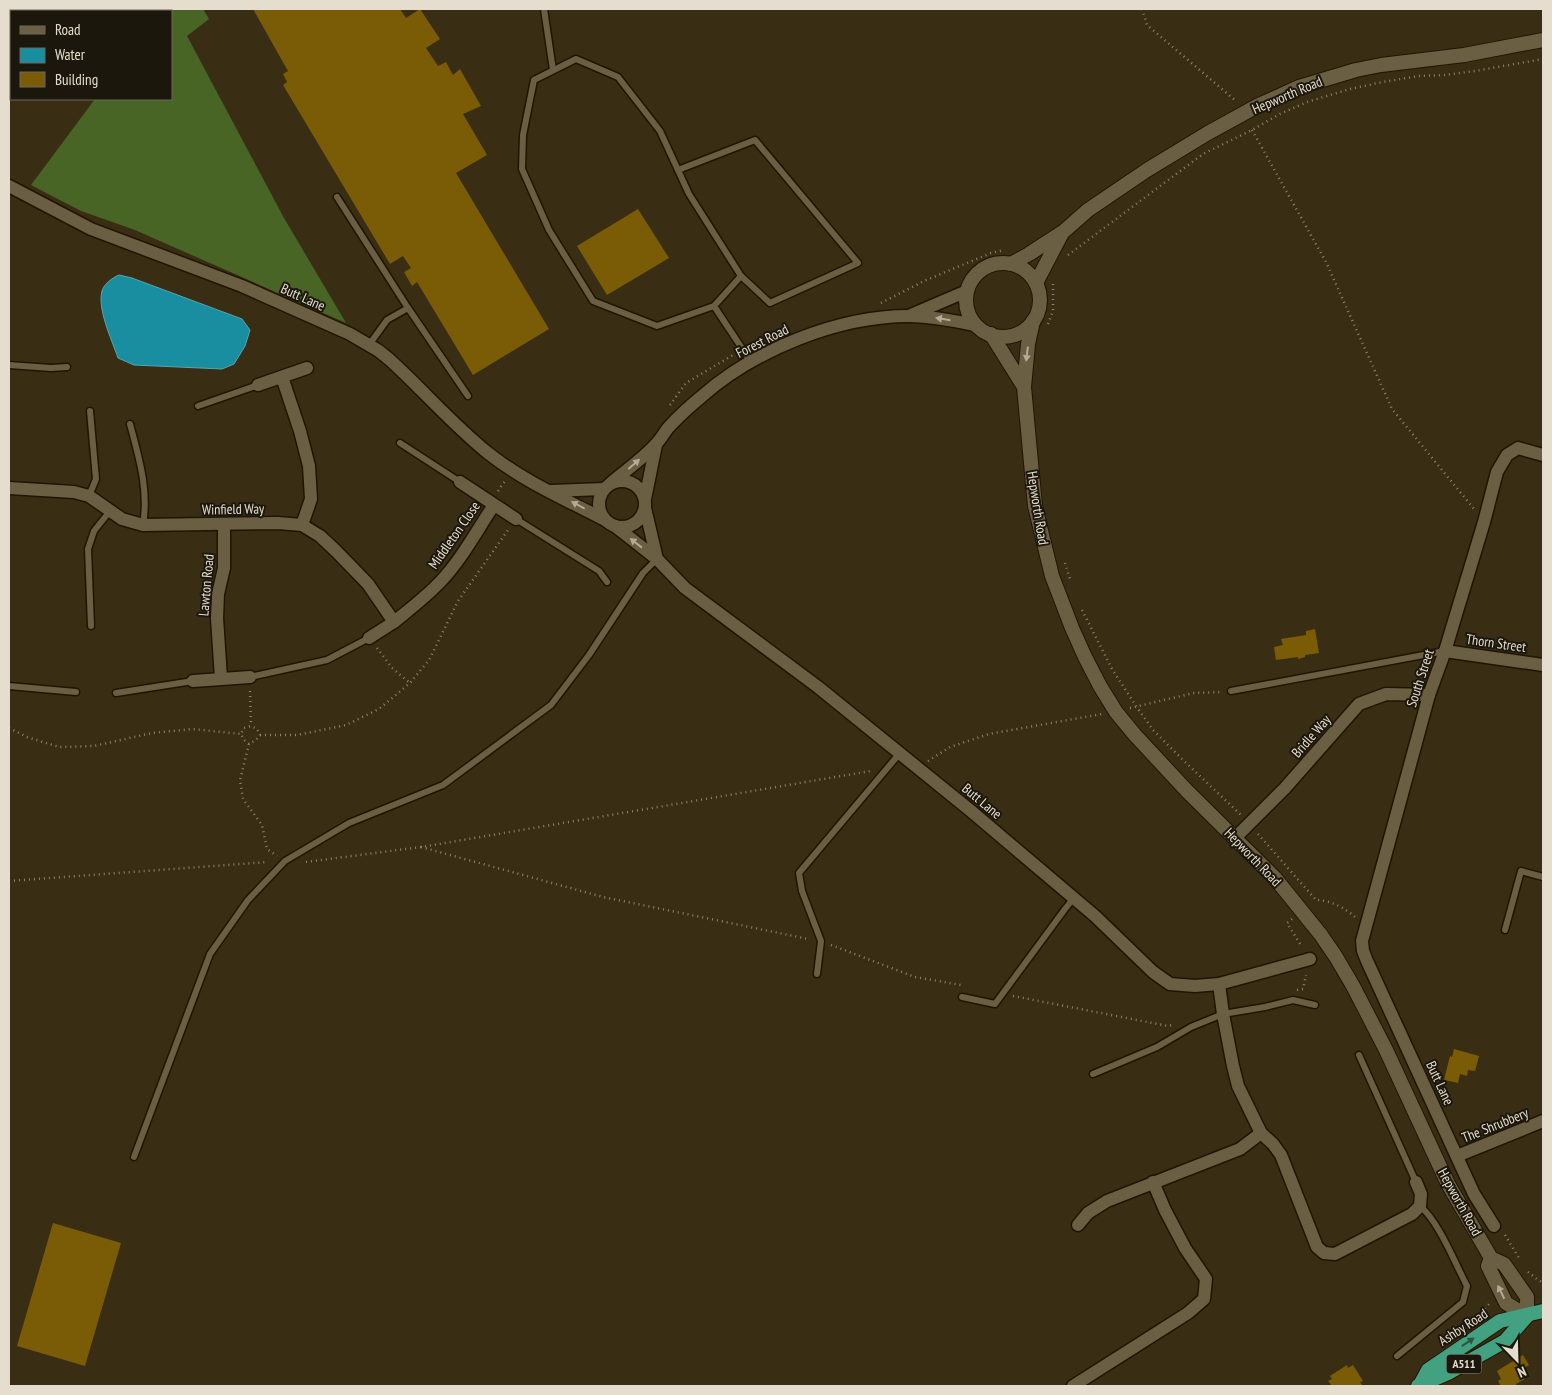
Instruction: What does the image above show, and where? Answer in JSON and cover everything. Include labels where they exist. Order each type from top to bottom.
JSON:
[{"type":"highway","name":"A511","points":[[1527,1316],[1543,1311]]},
{"type":"highway","name":"Ashby Road","points":[[1419,1385],[1450,1372],[1505,1341],[1527,1316]]},
{"type":"highway","name":"Ashby Road","points":[[1419,1385],[1428,1370],[1500,1321],[1527,1316]]},
{"type":"street","name":"Hepworth Road","points":[[1011,264],[1063,232],[1088,210],[1154,166],[1257,106],[1299,87],[1364,68],[1464,55],[1543,40]]},
{"type":"street","name":"Butt Lane","points":[[9,186],[92,229],[242,286],[350,334],[369,345],[390,360],[487,452],[525,479],[610,523],[657,560],[685,588],[818,687],[901,753],[1094,916],[1153,972],[1170,984],[1195,986],[1219,984],[1310,959]]},
{"type":"street","name":"Hepworth Road","points":[[1036,283],[1063,232]]},
{"type":"street","points":[[1000,263],[1011,264],[1025,271],[1036,283],[1040,302],[1038,312],[1027,328],[1010,336],[991,334],[976,325],[971,318],[967,309],[967,291],[979,272],[988,266],[1000,263]]},
{"type":"street","name":"Forest Road","points":[[908,316],[967,291]]},
{"type":"street","name":"Forest Road","points":[[608,486],[656,444],[702,395],[751,362],[802,337],[875,320],[908,316],[938,318],[976,325]]},
{"type":"street","name":"Hepworth Road","points":[[1033,321],[1028,344],[1024,387],[1036,506],[1052,576],[1081,650],[1116,712],[1151,754],[1275,878],[1336,957],[1386,1050],[1448,1184],[1491,1258],[1504,1264],[1527,1297],[1527,1316]]},
{"type":"street","name":"Hepworth Road","points":[[991,334],[1024,387]]},
{"type":"street","points":[[258,385],[307,368]]},
{"type":"street","points":[[282,377],[310,466],[311,499],[302,526]]},
{"type":"street","name":"Forest Road","points":[[645,504],[656,444]]},
{"type":"street","name":"South Street","points":[[1363,951],[1362,941],[1429,695],[1445,651],[1497,472],[1507,455],[1518,448],[1543,455]]},
{"type":"street","points":[[645,504],[642,517],[634,524],[625,527],[610,523],[600,513],[599,504],[600,496],[608,486],[620,481],[636,485],[642,492],[645,504],[657,560]]},
{"type":"street","name":"Middleton Close","points":[[460,482],[516,519]]},
{"type":"street","name":"Butt Lane","points":[[551,491],[608,486]]},
{"type":"street","name":"Winfield Way","points":[[9,488],[74,492],[89,496],[122,519],[143,525],[278,523],[302,526],[320,536],[368,584],[394,622]]},
{"type":"street","name":"Middleton Close","points":[[394,622],[441,581],[455,565],[492,504]]},
{"type":"street","name":"Lawton Road","points":[[222,678],[217,618],[218,594],[224,568],[224,525]]},
{"type":"street","points":[[369,638],[394,622]]},
{"type":"street","name":"Thorn Street","points":[[1445,651],[1543,665]]},
{"type":"street","points":[[193,681],[250,677]]},
{"type":"street","name":"Bridle Way","points":[[1235,838],[1286,788],[1359,704],[1386,694],[1429,695]]},
{"type":"street","name":"Butt Lane","points":[[1363,951],[1474,1194],[1494,1226]]},
{"type":"street","points":[[1219,984],[1232,1066],[1238,1086],[1261,1133],[1281,1155],[1317,1246],[1324,1253],[1335,1254],[1412,1214],[1420,1206],[1421,1194],[1416,1182]]},
{"type":"street","name":"The Shrubbery","points":[[1457,1156],[1543,1121]]},
{"type":"street","points":[[1078,1225],[1088,1213],[1106,1201],[1240,1149],[1261,1133]]},
{"type":"street","points":[[1072,1386],[1188,1313],[1204,1298],[1206,1279],[1185,1248],[1164,1210],[1153,1182]]},
{"type":"street","points":[[1491,1258],[1488,1266],[1506,1303],[1527,1316]]},
{"type":"lane","points":[[544,9],[553,70]]},
{"type":"lane","points":[[678,170],[755,140],[858,263],[770,303],[741,276],[689,194],[660,132],[618,77],[576,59],[534,80],[523,135],[522,168],[549,230],[593,302],[657,326],[714,306],[741,276]]},
{"type":"lane","points":[[338,198],[408,308],[468,396]]},
{"type":"lane","points":[[714,306],[751,362]]},
{"type":"lane","points":[[369,345],[387,320],[408,308]]},
{"type":"lane","points":[[9,364],[52,368],[68,367]]},
{"type":"lane","points":[[198,406],[258,385]]},
{"type":"lane","points":[[89,496],[96,479],[90,411]]},
{"type":"lane","points":[[130,424],[143,472],[146,501],[143,525]]},
{"type":"lane","points":[[400,443],[460,482]]},
{"type":"lane","points":[[91,626],[88,549],[94,532],[110,511]]},
{"type":"lane","points":[[516,519],[599,571],[606,582]]},
{"type":"lane","points":[[134,1157],[210,954],[248,900],[285,861],[349,823],[443,784],[551,705],[589,655],[642,573],[657,560]]},
{"type":"lane","points":[[250,677],[327,660],[369,638]]},
{"type":"lane","points":[[1231,692],[1445,651]]},
{"type":"lane","points":[[116,693],[193,681]]},
{"type":"lane","points":[[9,686],[76,692]]},
{"type":"lane","points":[[817,974],[821,941],[802,891],[799,873],[901,753]]},
{"type":"lane","points":[[1505,930],[1521,871],[1543,877]]},
{"type":"lane","points":[[962,997],[995,1004],[1065,908],[1074,899]]},
{"type":"lane","points":[[1093,1074],[1157,1047],[1191,1027],[1223,1014],[1265,1008],[1293,1000],[1314,1004]]},
{"type":"lane","points":[[1359,1055],[1416,1182]]},
{"type":"lane","points":[[1397,1356],[1463,1302],[1467,1286],[1428,1212],[1420,1206]]},
{"type":"path","points":[[1142,9],[1147,25],[1237,102]]},
{"type":"path","points":[[1065,257],[1203,154],[1307,102],[1350,89],[1418,76],[1445,75],[1543,59]]},
{"type":"path","points":[[1250,125],[1326,262],[1392,409],[1484,522]]},
{"type":"path","points":[[880,304],[924,281],[991,253],[1010,249]]},
{"type":"path","points":[[1048,324],[1053,311],[1053,282]]},
{"type":"path","points":[[668,407],[686,383],[728,358]]},
{"type":"path","points":[[492,504],[506,478],[509,480]]},
{"type":"path","points":[[260,735],[297,735],[346,725],[379,709],[410,683],[429,660],[458,600],[516,519]]},
{"type":"path","points":[[1063,555],[1070,581]]},
{"type":"path","points":[[1079,604],[1112,670],[1153,730],[1233,807]]},
{"type":"path","points":[[369,638],[392,668],[410,683]]},
{"type":"path","points":[[250,677],[251,726]]},
{"type":"path","points":[[926,762],[950,747],[989,734],[1116,712],[1194,694],[1231,692]]},
{"type":"path","points":[[240,734],[244,728],[251,726],[257,728],[260,735]]},
{"type":"path","points":[[9,728],[27,737],[59,747],[94,746],[152,733],[193,729],[240,734]]},
{"type":"path","points":[[240,734],[249,744]]},
{"type":"path","points":[[260,735],[249,744],[240,780],[243,799],[262,825],[267,849],[285,861]]},
{"type":"path","points":[[9,881],[285,861],[302,862],[421,847],[887,769]]},
{"type":"path","points":[[1265,842],[1316,900],[1332,903],[1352,914],[1357,919]]},
{"type":"path","points":[[421,847],[603,897],[821,941],[915,976],[964,986]]},
{"type":"path","points":[[1287,923],[1310,959],[1302,989],[1294,991]]},
{"type":"path","points":[[1003,994],[1168,1026],[1177,1023]]},
{"type":"path","points":[[1527,1270],[1543,1282]]},
{"type":"path","points":[[1472,1321],[1488,1304]]},
{"type":"green space","points":[[203,9],[209,19],[187,36],[284,218],[346,323],[135,230],[81,211],[31,185],[94,100],[172,100],[172,10],[161,10]]},
{"type":"water","points":[[119,275],[132,278],[242,319],[250,330],[245,346],[234,364],[222,369],[134,365],[118,358],[103,315],[101,298],[105,286]]},
{"type":"building","points":[[253,9],[400,9],[406,18],[420,9],[440,39],[426,48],[438,66],[446,62],[453,75],[460,69],[481,106],[463,114],[487,155],[456,173],[549,329],[473,375],[417,282],[412,286],[404,272],[411,268],[403,256],[390,264],[283,85],[287,82],[283,74],[288,71]]},
{"type":"building","points":[[638,209],[669,258],[607,295],[577,246]]},
{"type":"building","points":[[1315,629],[1319,653],[1305,655],[1305,657],[1298,659],[1298,657],[1276,660],[1274,647],[1283,645],[1281,639],[1306,635],[1306,631]]},
{"type":"building","points":[[1454,1049],[1479,1056],[1475,1071],[1468,1070],[1467,1076],[1460,1074],[1458,1083],[1444,1080],[1450,1056],[1452,1057]]},
{"type":"building","points":[[53,1223],[121,1243],[85,1366],[17,1346]]},
{"type":"building","points":[[1523,1355],[1529,1365],[1520,1371],[1525,1379],[1516,1384],[1517,1386],[1501,1386],[1498,1381],[1501,1379],[1497,1371]]},
{"type":"building","points":[[1347,1365],[1348,1368],[1353,1365],[1363,1381],[1360,1382],[1362,1385],[1332,1386],[1328,1381],[1332,1379],[1330,1376]]}]
